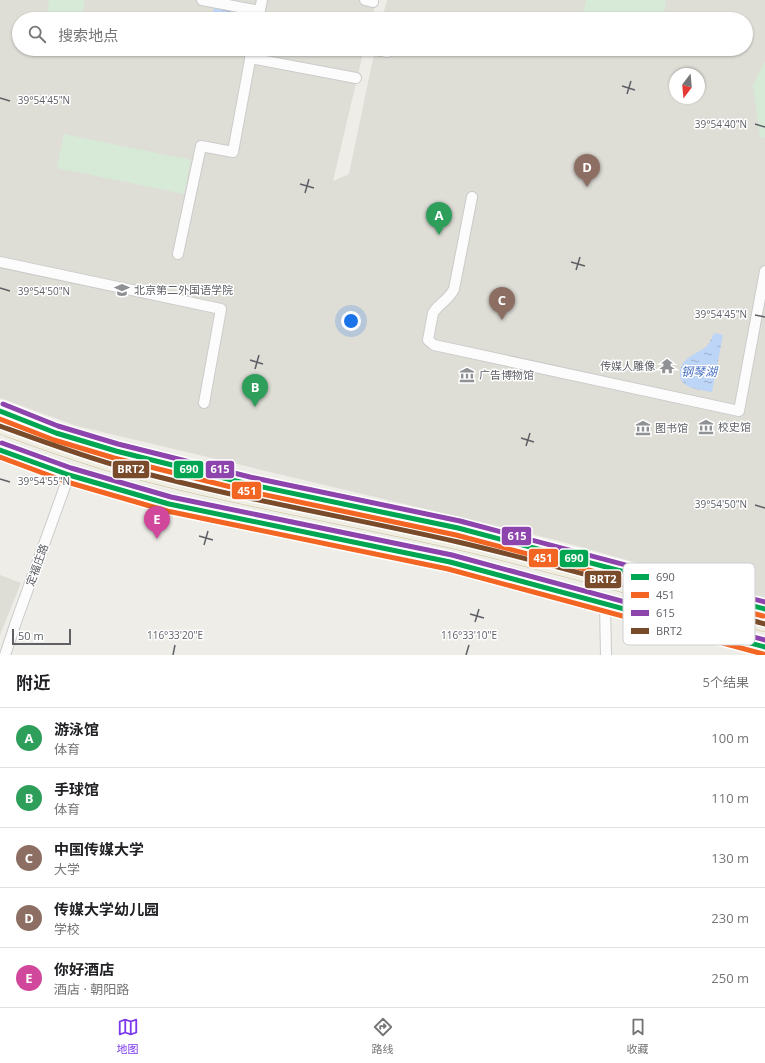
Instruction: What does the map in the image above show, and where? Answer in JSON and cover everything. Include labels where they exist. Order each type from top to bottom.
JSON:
[{"type":"highway","points":[[0,426],[52,445],[131,470],[215,490],[459,542],[623,585]]},
{"type":"highway","points":[[0,435],[50,453],[129,478],[213,499],[457,550],[623,593]]},
{"type":"highway","points":[[755,621],[765,624]]},
{"type":"highway","points":[[755,629],[765,632]]},
{"type":"street","points":[[202,0],[248,12]]},
{"type":"street","points":[[260,12],[262,0]]},
{"type":"street","points":[[178,254],[201,146],[233,152],[250,56]]},
{"type":"street","points":[[264,56],[356,78]]},
{"type":"street","points":[[472,197],[454,289],[450,297],[433,313],[428,340],[434,345],[739,411],[765,271]]},
{"type":"street","points":[[0,262],[221,309],[204,403]]},
{"type":"street","points":[[0,411],[56,433],[116,452],[248,484],[458,528],[623,572]]},
{"type":"street","points":[[0,450],[69,475],[169,504],[450,562],[623,608]]},
{"type":"street","name":"定福庄路","points":[[5,655],[69,475]]},
{"type":"street","points":[[605,603],[606,655]]},
{"type":"street","points":[[755,606],[765,609]]},
{"type":"street","points":[[755,644],[765,647]]},
{"type":"shaded area","points":[[0,0],[376,0],[373,12],[12,12],[12,56],[362,56],[333,181],[349,174],[374,56],[753,56],[753,12],[384,12],[387,0],[765,0],[765,599],[755,596],[755,563],[637,563],[556,540],[77,426],[0,398]]},
{"type":"shaded area","points":[[0,575],[21,583],[0,635]]},
{"type":"green space","points":[[49,0],[85,0],[82,12],[47,12]]},
{"type":"green space","points":[[586,0],[666,0],[664,12],[583,12]]},
{"type":"green space","points":[[765,61],[765,138],[760,137],[753,85]]},
{"type":"green space","points":[[64,134],[191,160],[184,194],[57,168]]},
{"type":"water","points":[[214,7],[240,12],[213,12]]},
{"type":"water","name":"钢琴湖","points":[[714,333],[723,335],[712,392],[693,388],[684,384],[680,376],[682,365],[688,358],[706,347]]},
{"type":"transit line","name":"615","points":[[3,404],[58,426],[118,444],[250,477],[460,521],[623,564]]},
{"type":"transit line","name":"690","points":[[0,411],[56,433],[116,451],[248,484],[458,528],[623,572]]},
{"type":"transit line","name":"451","points":[[0,419],[54,440],[114,458],[247,491],[456,535],[623,579]]},
{"type":"transit line","name":"BRT2","points":[[0,426],[49,444],[132,470],[253,499],[497,551],[623,585]]},
{"type":"transit line","name":"615","points":[[2,443],[71,468],[171,497],[452,555],[623,601]]},
{"type":"transit line","name":"690","points":[[0,450],[69,475],[169,504],[450,562],[623,609]]},
{"type":"transit line","name":"451","points":[[0,457],[67,482],[167,511],[448,569],[623,616]]},
{"type":"transit line","name":"615","points":[[755,599],[765,602]]},
{"type":"transit line","name":"690","points":[[755,606],[765,609]]},
{"type":"transit line","name":"451","points":[[755,614],[763,616]]},
{"type":"transit line","name":"BRT2","points":[[755,621],[765,624]]},
{"type":"transit line","name":"615","points":[[755,637],[765,640]]},
{"type":"transit line","name":"690","points":[[755,644],[765,647]]},
{"type":"transit line","name":"451","points":[[730,645],[763,654]]},
{"type":"place","name":"传媒大学幼儿园","points":[[587,187]]},
{"type":"place","name":"游泳馆","points":[[439,235]]},
{"type":"place","name":"北京第二外国语学院","points":[[122,290]]},
{"type":"place","name":"中国传媒大学","points":[[502,320]]},
{"type":"place","name":"传媒人雕像","points":[[667,366]]},
{"type":"place","name":"广告博物馆","points":[[467,375]]},
{"type":"place","name":"手球馆","points":[[255,407]]},
{"type":"place","name":"校史馆","points":[[706,427]]},
{"type":"place","name":"图书馆","points":[[643,428]]},
{"type":"place","name":"你好酒店","points":[[157,539]]}]
